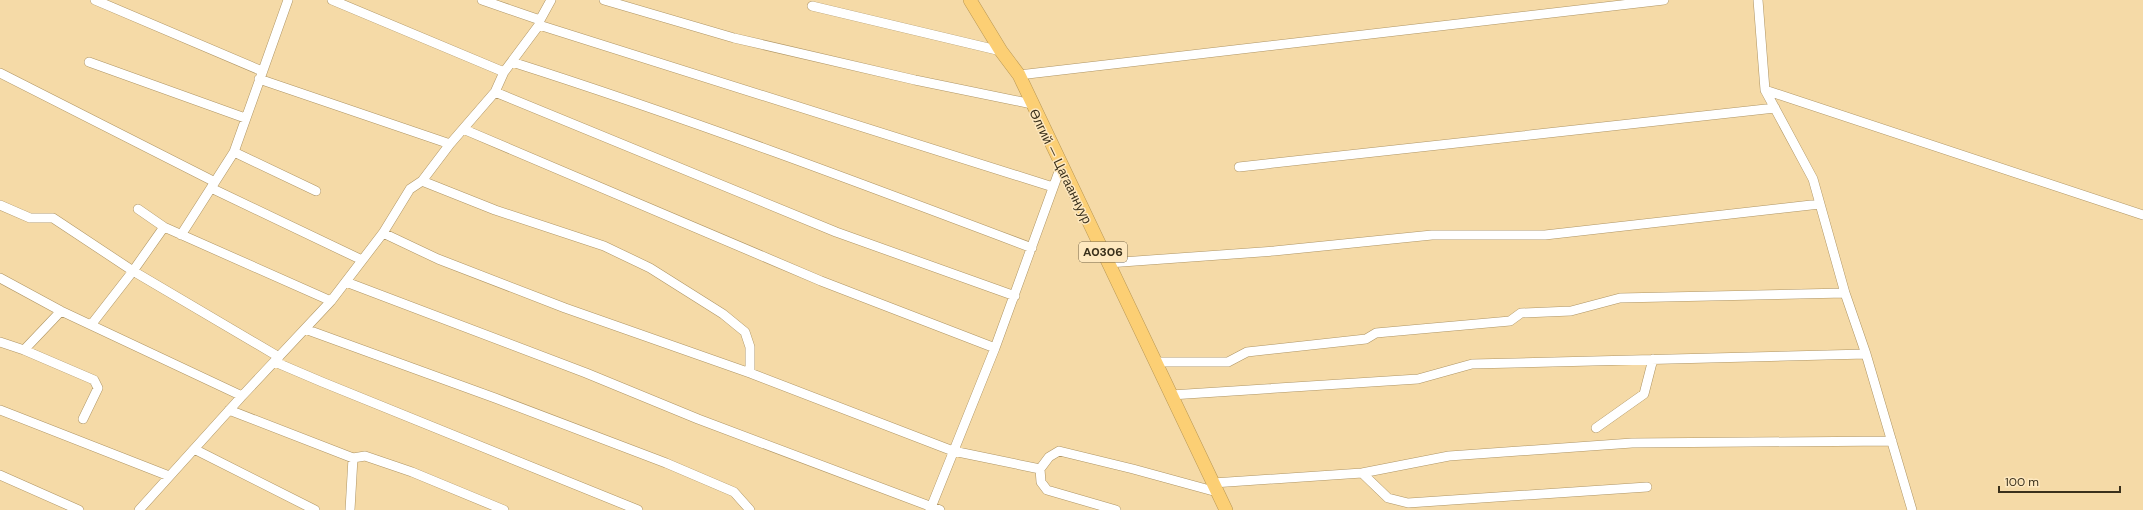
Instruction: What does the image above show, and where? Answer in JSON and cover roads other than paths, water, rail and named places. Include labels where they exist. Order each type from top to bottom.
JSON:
[{"type":"highway","name":"Өлгий — Цагааннуур","points":[[970,0],[1001,51],[1019,75],[1226,510]]},
{"type":"street","points":[[95,0],[261,75],[450,144]]},
{"type":"street","points":[[181,235],[234,152],[288,0]]},
{"type":"street","points":[[332,0],[504,72]]},
{"type":"street","points":[[482,0],[539,22],[1053,187]]},
{"type":"street","points":[[139,510],[229,410],[331,301],[383,233],[410,189],[422,181],[462,129],[495,92],[504,72],[539,22],[551,0]]},
{"type":"street","points":[[604,0],[734,38],[915,80],[1032,104]]},
{"type":"street","points":[[1019,75],[1664,0]]},
{"type":"street","points":[[1758,0],[1765,90],[1813,179],[1845,293],[1866,354],[1912,510]]},
{"type":"street","points":[[812,6],[1001,51]]},
{"type":"street","points":[[89,62],[245,118]]},
{"type":"street","points":[[512,62],[603,91],[774,151],[1032,248]]},
{"type":"street","points":[[0,73],[213,185],[362,260]]},
{"type":"street","points":[[1765,90],[2143,215]]},
{"type":"street","points":[[495,92],[836,232],[1015,296]]},
{"type":"street","points":[[1239,167],[1775,108]]},
{"type":"street","points":[[462,129],[821,281],[995,348]]},
{"type":"street","points":[[234,152],[316,191]]},
{"type":"street","points":[[346,282],[578,370],[698,419],[934,509],[953,451],[1015,296],[1061,166]]},
{"type":"street","points":[[422,181],[495,210],[604,246],[650,268],[723,314],[745,332],[750,347],[750,373]]},
{"type":"street","points":[[1108,263],[1274,251],[1432,235],[1545,235],[1820,204]]},
{"type":"street","points":[[0,205],[30,218],[53,218],[133,271],[277,359],[322,382],[638,510]]},
{"type":"street","points":[[138,209],[164,227],[331,301]]},
{"type":"street","points":[[91,325],[133,271],[164,227]]},
{"type":"street","points":[[383,233],[438,259],[557,305],[750,373],[953,451],[1040,469]]},
{"type":"street","points":[[0,278],[61,311],[242,396]]},
{"type":"street","points":[[1155,362],[1228,362],[1247,352],[1366,338],[1376,333],[1510,321],[1521,312],[1571,311],[1620,298],[1845,293]]},
{"type":"street","points":[[24,350],[61,311]]},
{"type":"street","points":[[306,329],[495,398],[666,463],[734,492],[750,510]]},
{"type":"street","points":[[0,342],[24,350],[94,380],[98,388],[83,419]]},
{"type":"street","points":[[1171,395],[1418,379],[1472,364],[1866,354]]},
{"type":"street","points":[[1596,428],[1644,394],[1653,359]]},
{"type":"street","points":[[0,410],[169,476]]},
{"type":"street","points":[[229,410],[353,458],[365,456],[412,472],[504,510]]},
{"type":"street","points":[[1116,510],[1047,490],[1041,482],[1040,469],[1049,457],[1059,450],[1215,487],[1362,473],[1449,456],[1632,443],[1892,441]]},
{"type":"street","points":[[194,449],[315,510]]},
{"type":"street","points":[[352,509],[353,458]]},
{"type":"street","points":[[1362,473],[1388,498],[1408,503],[1647,487]]},
{"type":"street","points":[[0,475],[79,510]]}]
